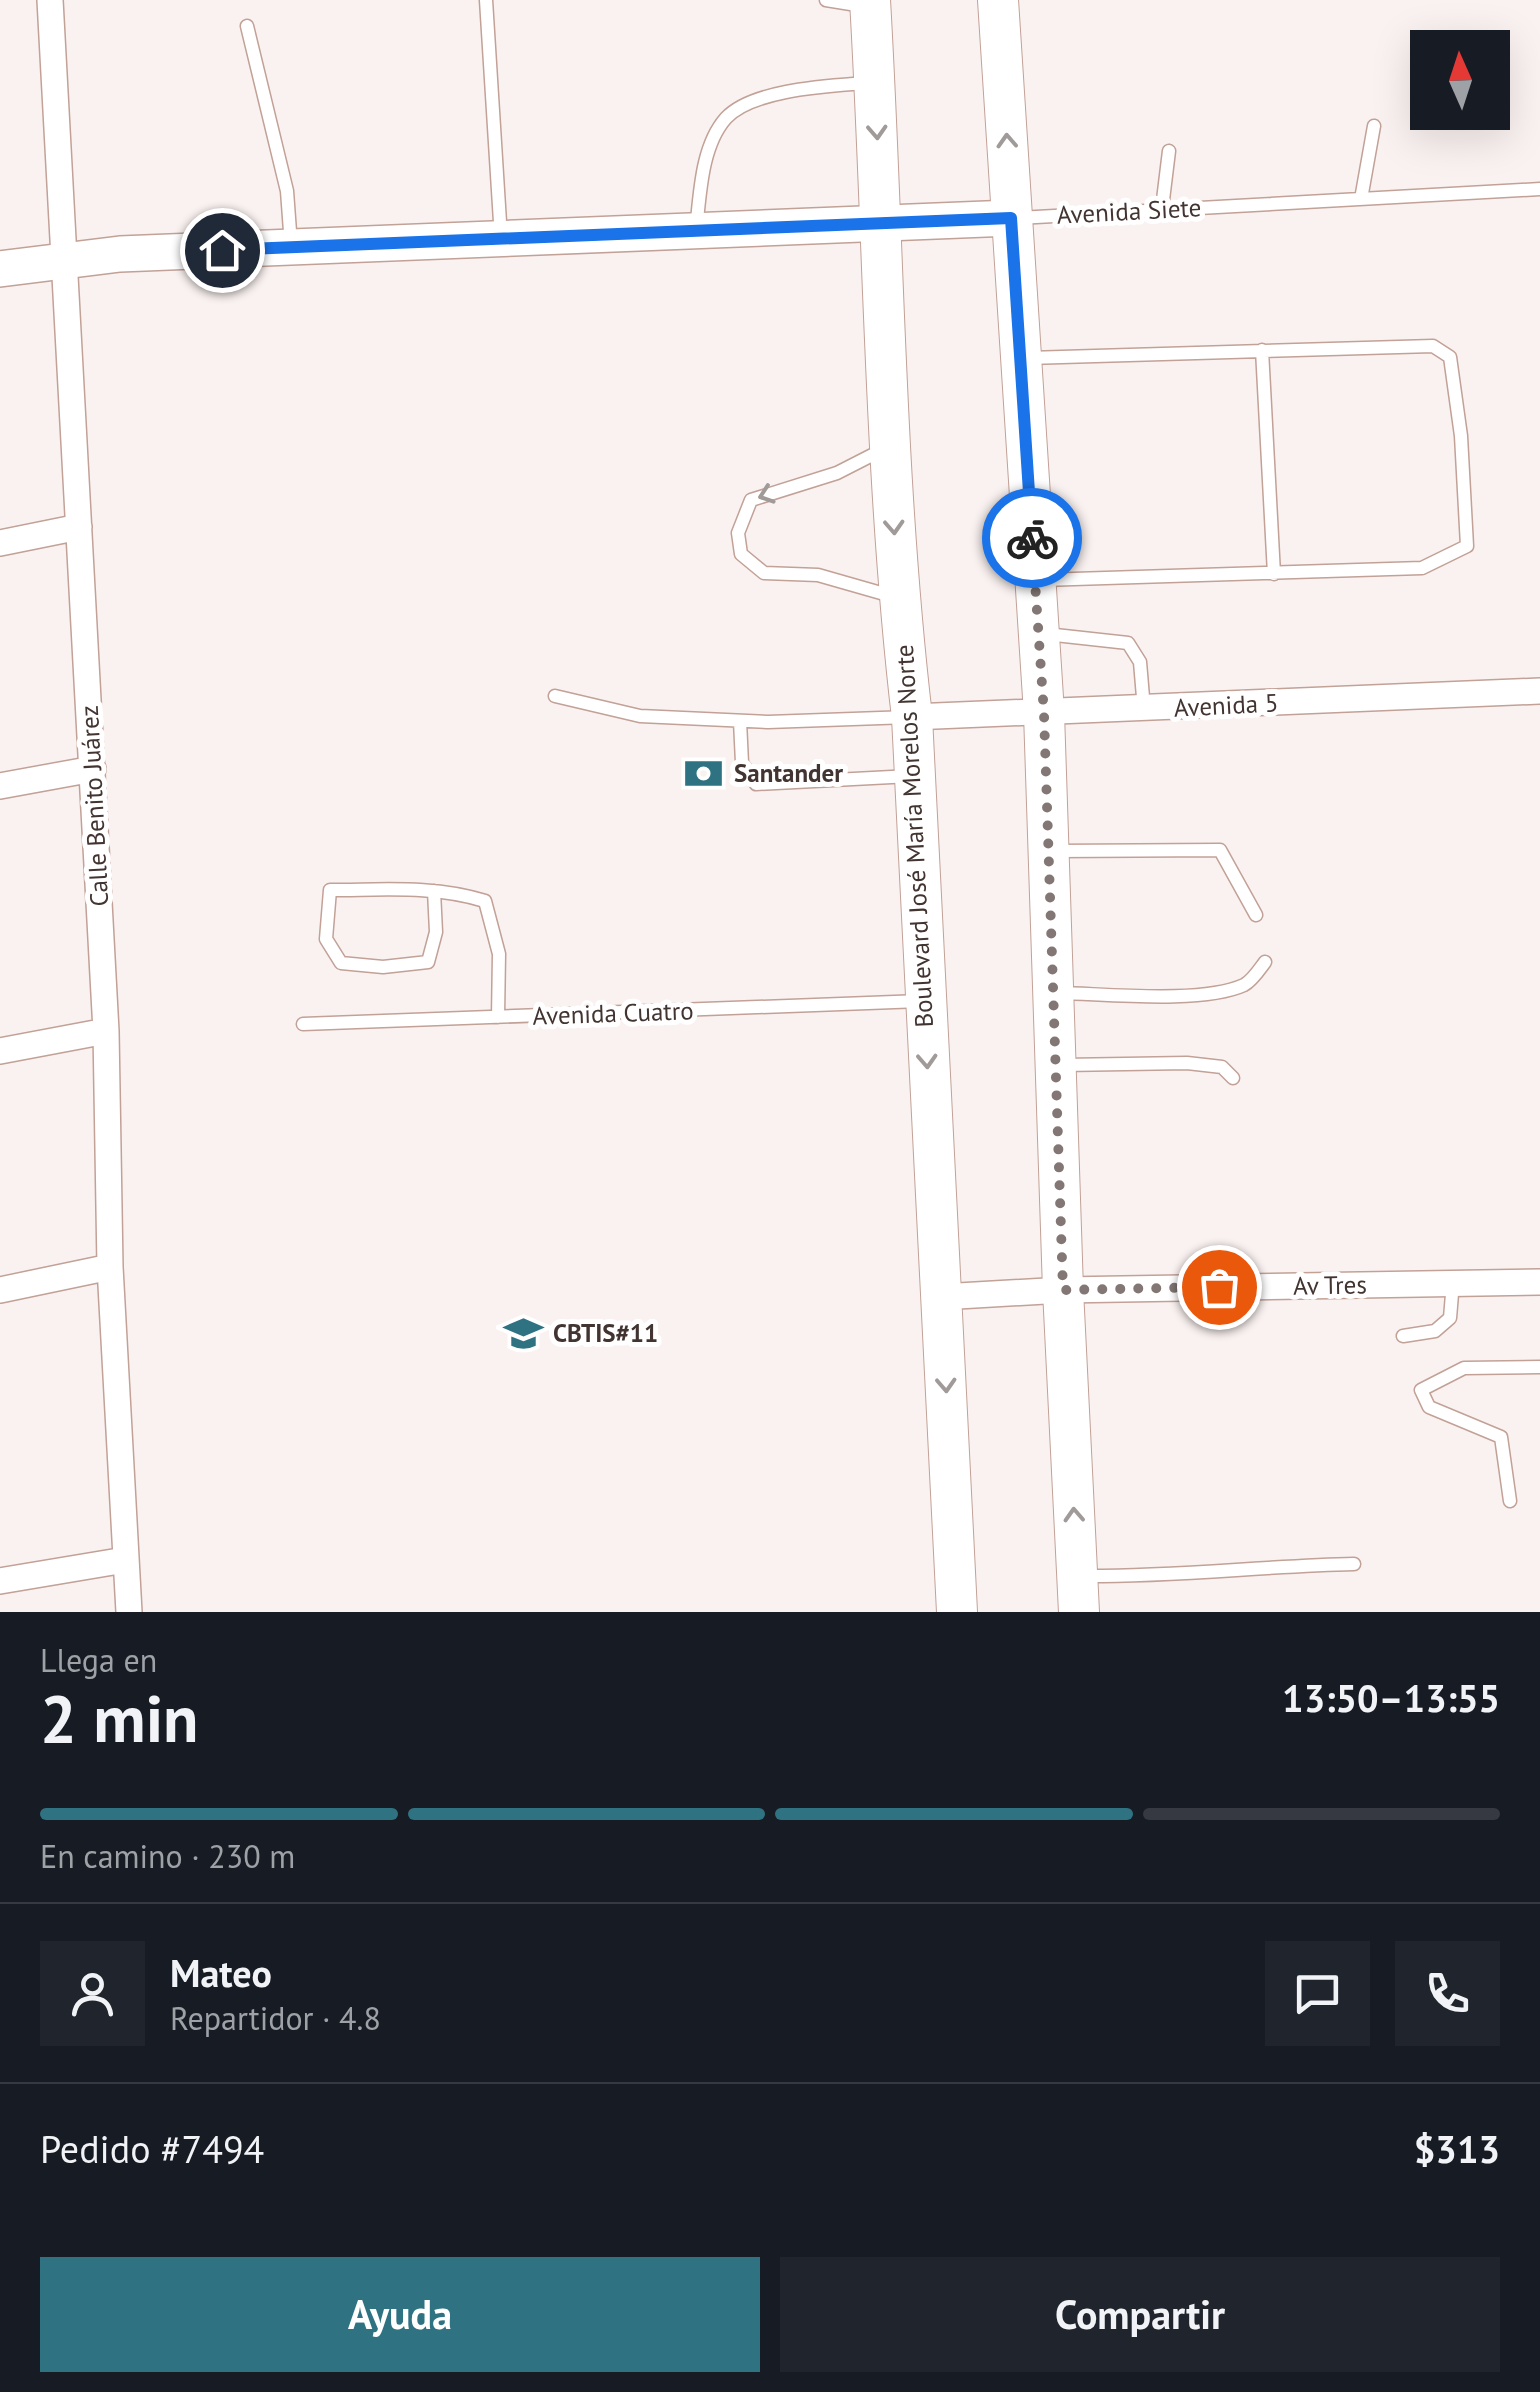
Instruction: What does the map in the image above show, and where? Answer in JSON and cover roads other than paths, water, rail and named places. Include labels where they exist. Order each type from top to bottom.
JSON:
[{"type":"main road","points":[[998,0],[1044,714],[1063,1290],[1078,1594]]},
{"type":"main road","name":"Boulevard José María Morelos Norte","points":[[870,4],[889,447],[898,598],[912,717],[957,1612]]},
{"type":"street","name":"Calle Benito Juárez","points":[[50,0],[106,1032],[110,1267],[129,1612]]},
{"type":"street","name":"Avenida Siete","points":[[0,270],[64,260],[291,248],[1011,218]]},
{"type":"street","points":[[0,543],[79,527]]},
{"type":"street","name":"Avenida 5","points":[[912,717],[1540,691]]},
{"type":"street","points":[[0,786],[93,769]]},
{"type":"street","points":[[0,1050],[106,1032]]},
{"type":"street","points":[[0,1290],[110,1267]]},
{"type":"street","name":"Av Tres","points":[[941,1297],[1063,1290],[1540,1282]]},
{"type":"street","points":[[0,1581],[125,1560]]},
{"type":"lane","points":[[486,0],[502,240]]},
{"type":"lane","points":[[826,0],[870,4]]},
{"type":"lane","points":[[247,26],[287,191],[291,248]]},
{"type":"lane","points":[[696,232],[704,166],[726,118],[780,92],[874,82]]},
{"type":"lane","points":[[1361,199],[1374,126]]},
{"type":"lane","points":[[1162,208],[1169,151]]},
{"type":"lane","name":"Avenida Siete","points":[[1011,218],[1540,189]]},
{"type":"lane","points":[[1020,358],[1434,346],[1450,357],[1461,436],[1466,546],[1422,568],[1035,580]]},
{"type":"lane","points":[[1262,350],[1274,574]]},
{"type":"lane","points":[[889,447],[837,472],[751,500],[738,533],[741,554],[764,574],[818,575],[898,598]]},
{"type":"lane","points":[[1038,634],[1128,643],[1140,662],[1144,709]]},
{"type":"lane","points":[[554,696],[640,716],[740,721],[912,717]]},
{"type":"lane","points":[[740,721],[742,763],[756,784],[914,776]]},
{"type":"lane","points":[[1048,851],[1220,850],[1256,915]]},
{"type":"lane","points":[[434,890],[436,932],[428,962],[341,964],[326,938],[330,890],[434,890],[455,891],[485,901],[500,954],[498,1017]]},
{"type":"lane","points":[[1053,992],[1156,996],[1223,990],[1247,984],[1266,962]]},
{"type":"lane","name":"Avenida Cuatro","points":[[303,1024],[924,1001]]},
{"type":"lane","points":[[1056,1065],[1186,1063],[1222,1067],[1232,1078]]},
{"type":"lane","points":[[1403,1336],[1435,1331],[1450,1318],[1453,1282]]},
{"type":"lane","points":[[1510,1501],[1501,1436],[1429,1407],[1421,1390],[1464,1368],[1540,1367]]},
{"type":"lane","points":[[1078,1594],[1166,1577],[1285,1565],[1354,1564]]},
{"type":"place","name":"Santander","points":[[704,773]]},
{"type":"place","name":"CBTIS#11","points":[[523,1333]]}]
